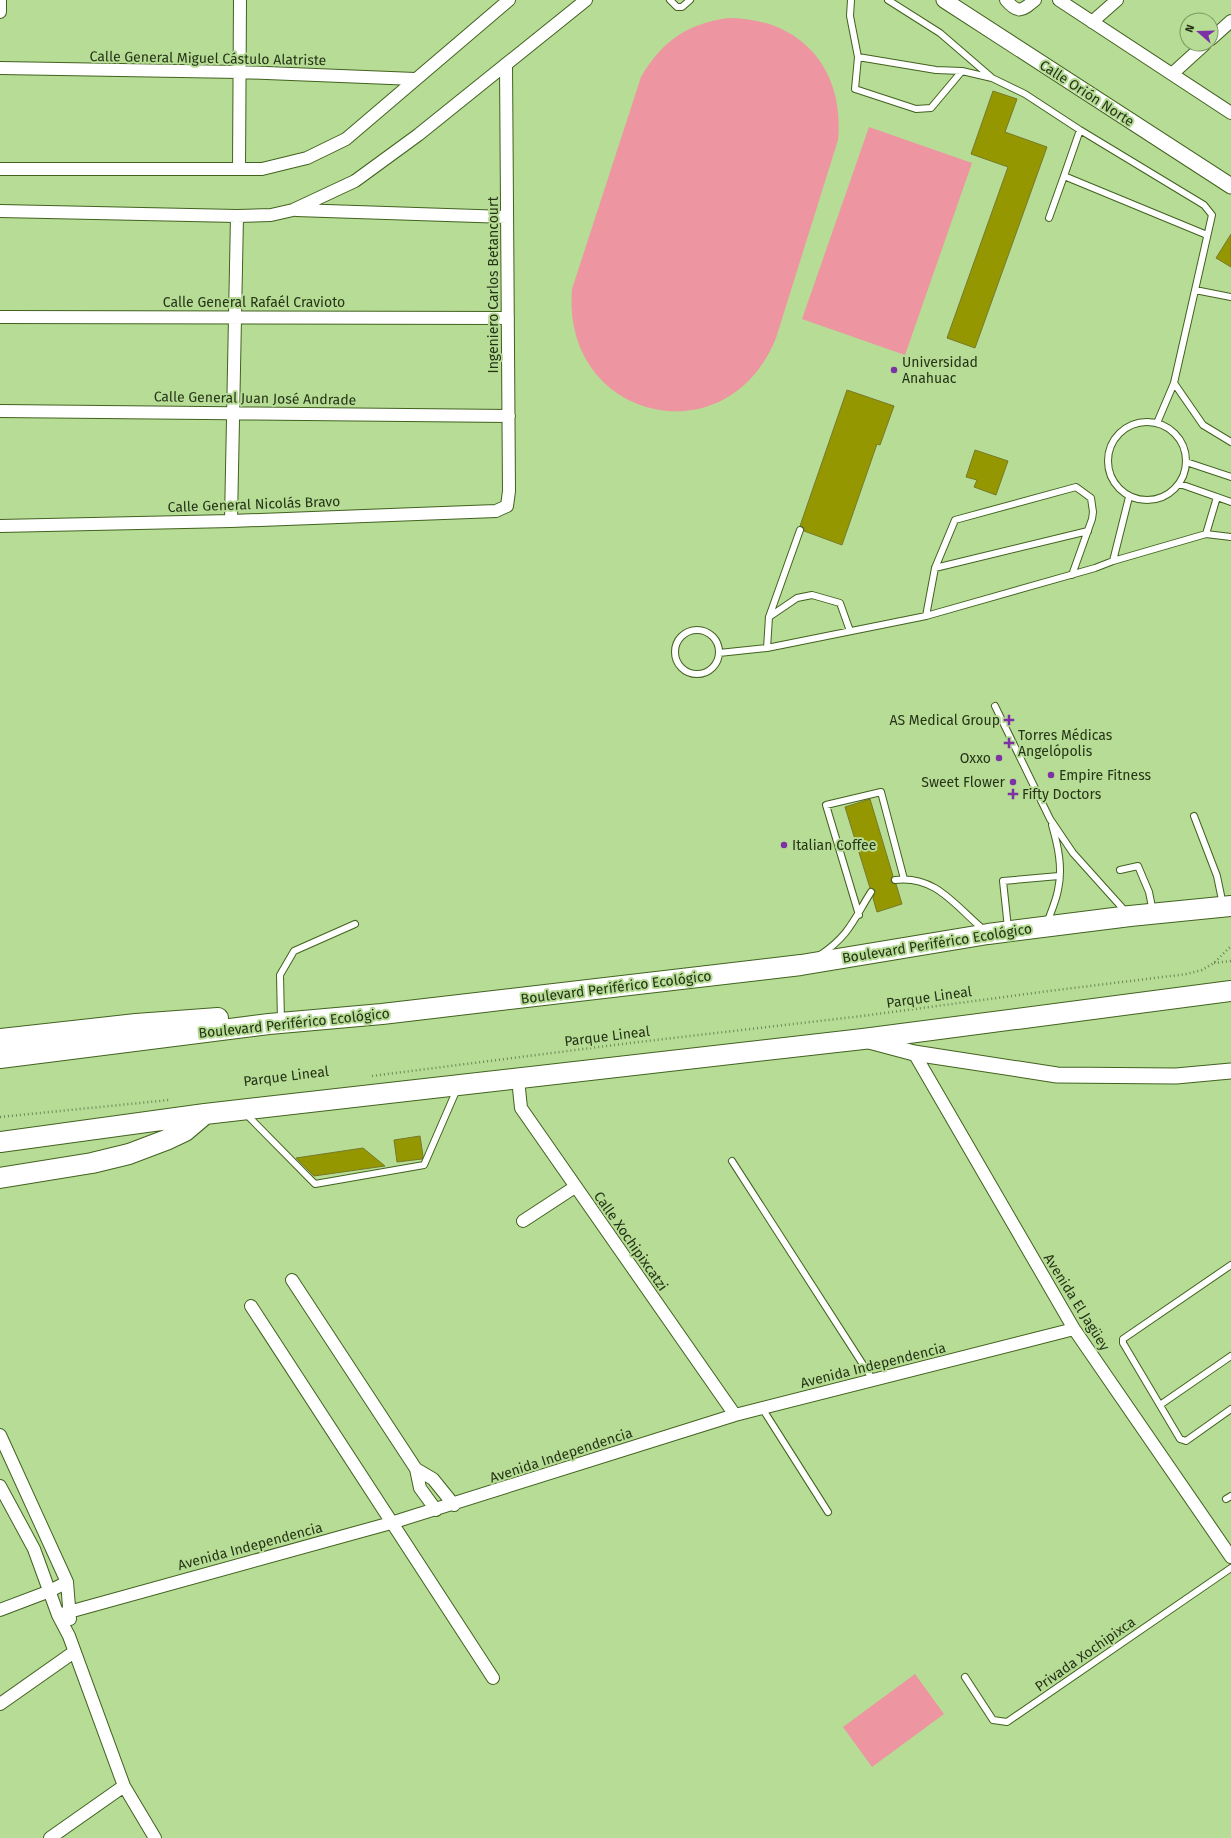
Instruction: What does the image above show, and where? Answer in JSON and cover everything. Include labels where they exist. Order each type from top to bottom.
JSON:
[{"type":"highway","name":"Boulevard Periférico Ecológico","points":[[0,1058],[275,1023],[382,1014],[801,965],[1009,931],[1153,913],[1227,906]]},
{"type":"highway","points":[[0,1142],[205,1114],[863,1039],[1231,991]]},
{"type":"highway","points":[[0,1040],[136,1024],[212,1018],[253,1018],[275,1023]]},
{"type":"highway","points":[[1,1179],[92,1163],[128,1154],[166,1140],[186,1130],[205,1114]]},
{"type":"street","points":[[0,0],[0,12]]},
{"type":"street","points":[[239,169],[240,0]]},
{"type":"street","points":[[0,169],[262,169],[307,158],[346,139],[509,0]]},
{"type":"street","points":[[293,210],[355,181],[418,136],[586,0]]},
{"type":"street","name":"Calle Orión Norte","points":[[944,0],[1231,186]]},
{"type":"street","points":[[1006,0],[1013,7],[1020,10],[1025,9],[1035,0]]},
{"type":"street","points":[[1059,0],[1231,113]]},
{"type":"street","points":[[1092,22],[1117,0]]},
{"type":"street","points":[[1219,32],[1231,21]]},
{"type":"street","points":[[1172,74],[1196,52]]},
{"type":"street","name":"Ingeniero Carlos Betancourt","points":[[506,64],[510,491],[507,506]]},
{"type":"street","name":"Calle General Miguel Cástulo Alatriste","points":[[0,68],[240,72],[415,79]]},
{"type":"street","points":[[0,211],[238,216],[271,214],[293,210],[507,216]]},
{"type":"street","points":[[230,521],[238,216]]},
{"type":"street","name":"Calle General Rafaél Cravioto","points":[[0,317],[508,318]]},
{"type":"street","name":"Calle General Juan José Andrade","points":[[0,411],[509,416]]},
{"type":"street","name":"Calle General Nicolás Bravo","points":[[0,526],[230,521],[496,511],[507,506]]},
{"type":"street","points":[[863,1039],[914,1053],[1057,1075],[1176,1076],[1231,1072]]},
{"type":"street","name":"Avenida El Jagüey","points":[[914,1053],[1074,1329],[1231,1557]]},
{"type":"street","name":"Calle Xochipixcatzi","points":[[518,1079],[521,1108],[734,1416]]},
{"type":"street","points":[[523,1221],[575,1187]]},
{"type":"street","points":[[292,1280],[416,1469],[420,1488],[436,1510]]},
{"type":"street","points":[[251,1306],[493,1678]]},
{"type":"street","name":"Avenida Independencia","points":[[58,1615],[436,1510],[762,1408],[1074,1329]]},
{"type":"street","points":[[0,1435],[67,1582],[70,1611],[68,1636]]},
{"type":"street","points":[[416,1469],[433,1479],[454,1504]]},
{"type":"street","points":[[0,1486],[34,1549],[124,1786],[155,1838]]},
{"type":"street","points":[[0,1610],[50,1591],[67,1582]]},
{"type":"street","points":[[0,1704],[74,1652]]},
{"type":"street","points":[[50,1838],[124,1786]]},
{"type":"lane","points":[[670,0],[677,7],[682,7],[690,0]]},
{"type":"lane","points":[[851,0],[850,16],[858,57],[855,89],[916,109],[931,108],[962,71]]},
{"type":"lane","points":[[888,0],[940,33],[992,78]]},
{"type":"lane","points":[[858,57],[936,70],[962,71],[992,78],[1024,94],[1080,130],[1204,205],[1212,215],[1174,383],[1157,423]]},
{"type":"lane","points":[[1049,218],[1080,130]]},
{"type":"lane","points":[[1064,176],[1207,235]]},
{"type":"lane","points":[[1194,290],[1231,297]]},
{"type":"lane","points":[[1174,383],[1203,425],[1231,442]]},
{"type":"lane","points":[[1144,421],[1157,423],[1169,428],[1179,437],[1185,449],[1186,462],[1180,484],[1170,494],[1157,500],[1143,501],[1130,497],[1119,490],[1111,479],[1108,467],[1108,454],[1112,441],[1121,431],[1132,424],[1144,421]]},
{"type":"lane","points":[[1186,462],[1231,477]]},
{"type":"lane","points":[[1180,484],[1231,502]]},
{"type":"lane","points":[[926,616],[935,568],[955,520],[1076,487],[1091,498],[1093,512],[1088,531],[1072,575]]},
{"type":"lane","points":[[1113,561],[1130,497]]},
{"type":"lane","points":[[1206,534],[1217,497]]},
{"type":"lane","points":[[767,648],[769,617],[800,530]]},
{"type":"lane","points":[[935,568],[1088,531]]},
{"type":"lane","points":[[719,653],[767,648],[926,616],[1072,575],[1113,561],[1206,534],[1231,537]]},
{"type":"lane","points":[[769,617],[797,598],[812,595],[840,603],[850,631]]},
{"type":"lane","points":[[693,630],[706,632],[716,642],[719,653],[712,668],[700,674],[686,672],[676,662],[674,649],[680,636],[693,630]]},
{"type":"lane","points":[[995,706],[1050,819],[1073,853],[1130,916]]},
{"type":"lane","points":[[859,915],[826,806],[881,792],[904,879]]},
{"type":"lane","points":[[1194,816],[1227,906]]},
{"type":"lane","points":[[1046,927],[1058,890],[1059,876],[1059,854],[1050,819]]},
{"type":"lane","points":[[1120,870],[1138,866],[1149,892],[1153,913]]},
{"type":"lane","points":[[1009,931],[1003,881],[1059,876]]},
{"type":"lane","points":[[895,880],[916,880],[933,886],[988,934]]},
{"type":"lane","points":[[801,965],[822,954],[833,946],[852,926],[871,892]]},
{"type":"lane","points":[[275,1023],[280,975],[294,951],[355,924]]},
{"type":"lane","points":[[242,1110],[315,1184],[424,1165],[458,1085]]},
{"type":"lane","points":[[732,1161],[873,1380]]},
{"type":"lane","points":[[1231,1265],[1123,1339],[1122,1343],[1180,1439],[1186,1441],[1231,1409]]},
{"type":"lane","points":[[1160,1405],[1231,1356]]},
{"type":"lane","points":[[762,1408],[828,1512]]},
{"type":"lane","name":"Privada Xochipixca","points":[[965,1677],[993,1720],[1007,1722],[1231,1568]]},
{"type":"path","name":"Parque Lineal","points":[[368,1076],[862,1016],[1049,990],[1187,974],[1202,970],[1214,963],[1231,946]]},
{"type":"path","name":"Parque Lineal","points":[[1214,963],[1231,961]]},
{"type":"path","points":[[0,1117],[174,1099]]},
{"type":"shaded area","points":[[728,18],[754,20],[777,27],[797,38],[813,52],[826,70],[834,91],[838,114],[838,140],[776,338],[753,376],[722,400],[687,411],[652,408],[619,394],[592,369],[576,334],[572,289],[641,77],[658,53],[677,36],[700,25]]},
{"type":"shaded area","points":[[869,127],[972,163],[905,355],[802,319]]},
{"type":"shaded area","points":[[915,1674],[944,1714],[872,1767],[843,1727]]},
{"type":"building","points":[[993,91],[1017,99],[1005,132],[1047,147],[975,348],[947,338],[1008,167],[971,154]]},
{"type":"building","points":[[1231,234],[1231,267],[1216,258]]},
{"type":"building","points":[[847,390],[894,406],[880,445],[877,444],[842,545],[804,531],[804,527],[800,526]]},
{"type":"building","points":[[975,450],[1008,461],[996,495],[974,487],[977,480],[966,477]]},
{"type":"building","points":[[870,799],[893,876],[891,878],[891,882],[896,884],[902,904],[877,912],[873,898],[875,890],[870,888],[845,807]]},
{"type":"building","points":[[420,1136],[423,1156],[422,1159],[397,1162],[394,1140]]},
{"type":"building","points":[[363,1148],[385,1166],[314,1176],[296,1158]]},
{"type":"place","name":"Universidad Anahuac","points":[[894,370]]},
{"type":"place","name":"AS Medical Group","points":[[1009,720]]},
{"type":"place","name":"Torres Médicas Angelópolis","points":[[1009,743]]},
{"type":"place","name":"Oxxo","points":[[999,758]]},
{"type":"place","name":"Empire Fitness","points":[[1051,775]]},
{"type":"place","name":"Sweet Flower","points":[[1013,782]]},
{"type":"place","name":"Fifty Doctors","points":[[1013,794]]},
{"type":"place","name":"Italian Coffee","points":[[784,845]]}]
